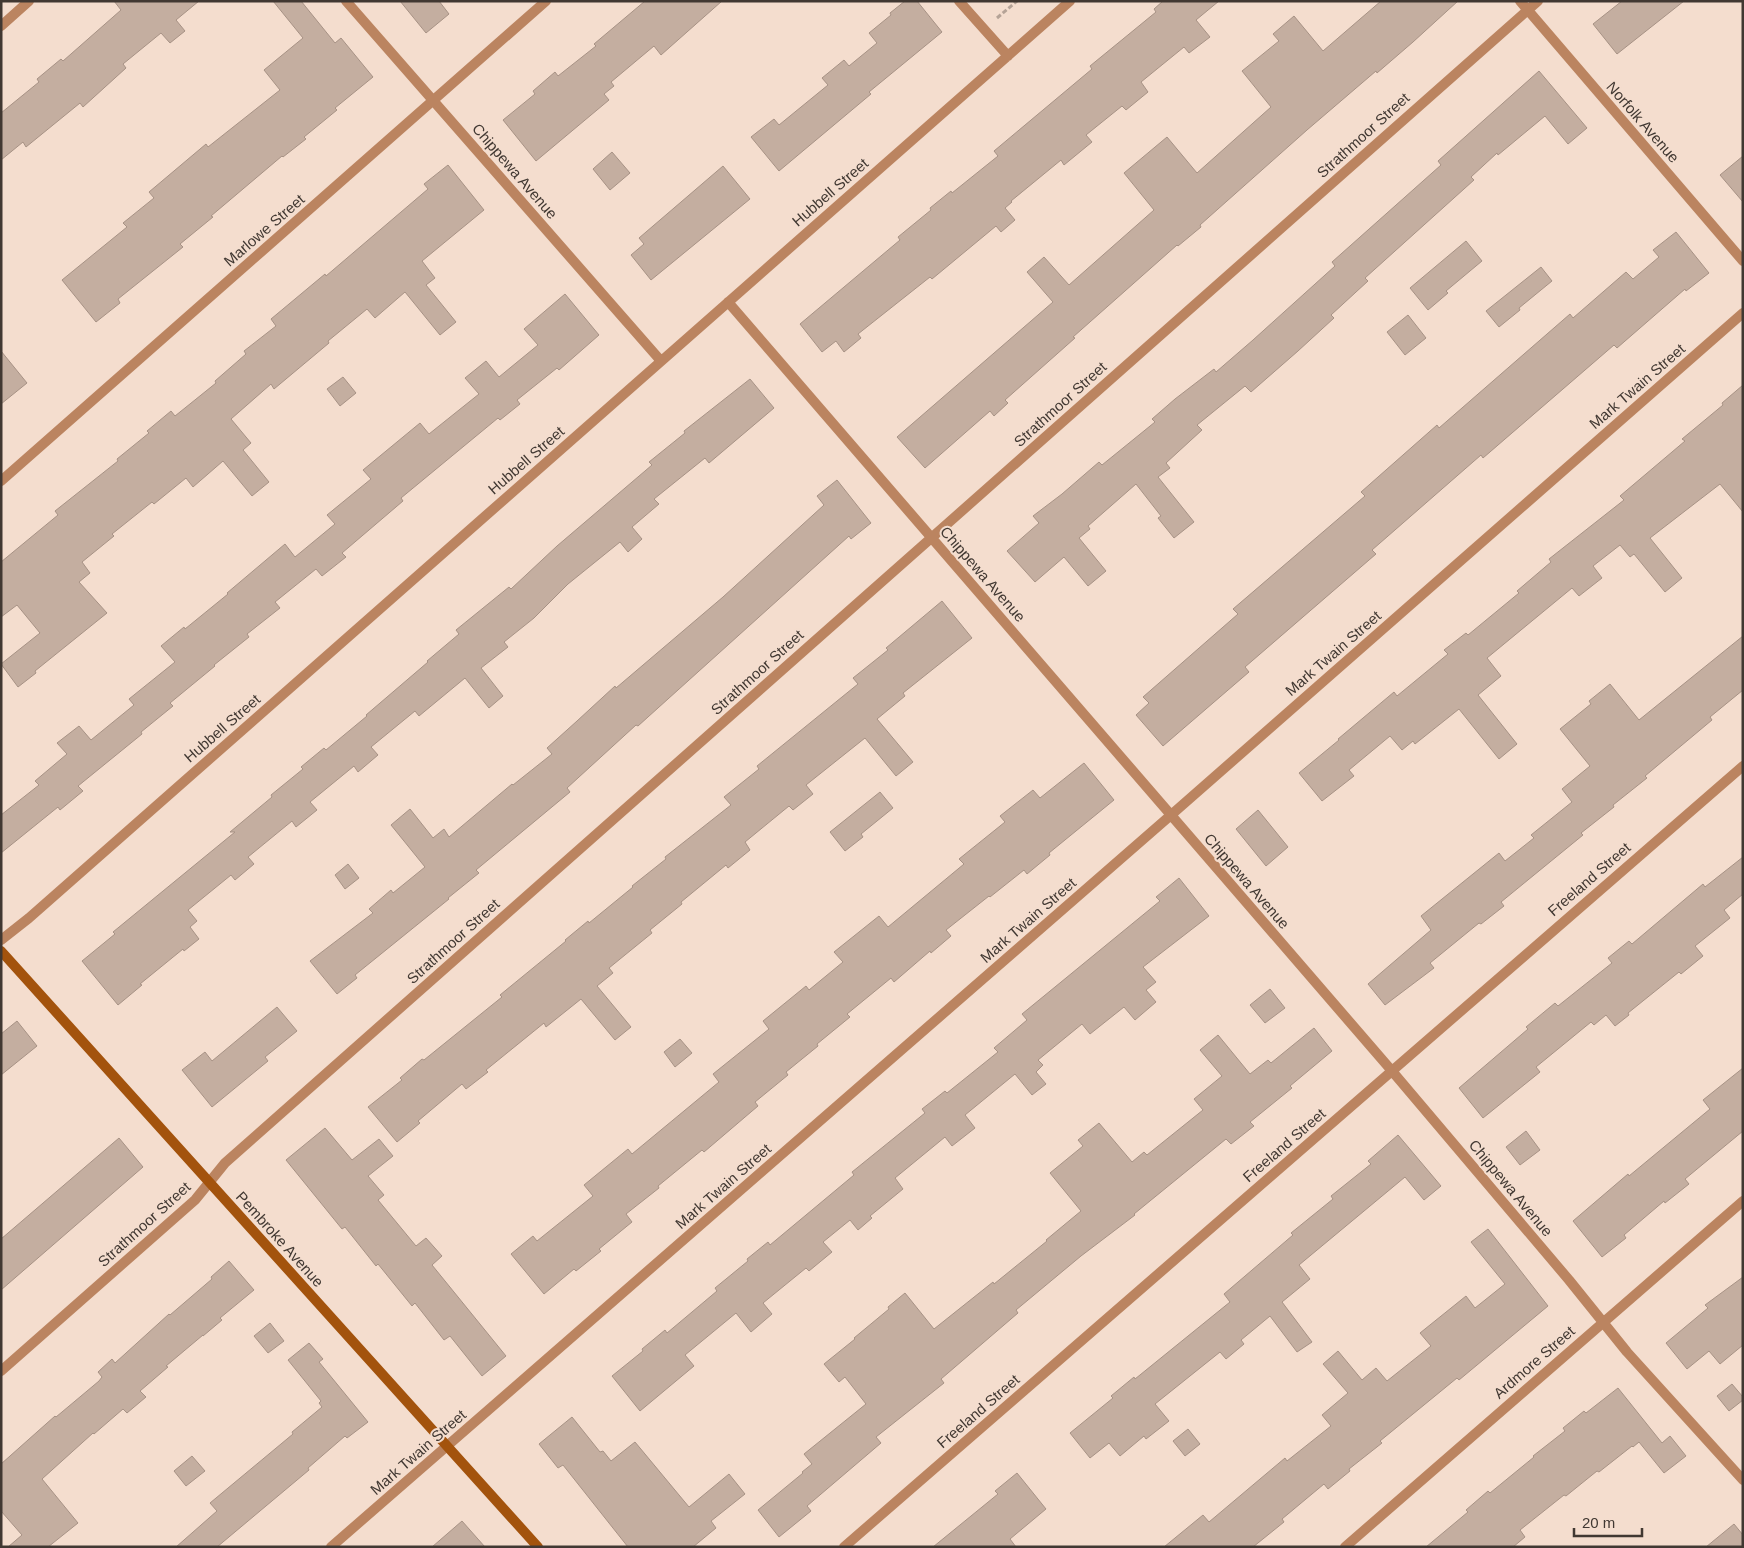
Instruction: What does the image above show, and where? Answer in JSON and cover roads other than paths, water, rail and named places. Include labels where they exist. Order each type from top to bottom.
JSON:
[{"type":"street","points":[[1,26],[29,1]]},
{"type":"street","name":"Chippewa Avenue","points":[[346,1],[661,361]]},
{"type":"street","name":"Marlowe Street","points":[[1,481],[546,1]]},
{"type":"street","points":[[960,1],[1008,56]]},
{"type":"street","name":"Hubbell Street","points":[[1,940],[29,918],[1070,1]]},
{"type":"street","name":"Norfolk Avenue","points":[[1520,1],[1743,261]]},
{"type":"street","name":"Strathmoor Street","points":[[1,1371],[195,1200],[232,1157],[1538,1]]},
{"type":"street","name":"Chippewa Avenue","points":[[728,302],[1392,1071],[1627,1352],[1743,1480]]},
{"type":"street","name":"Mark Twain Street","points":[[331,1547],[1171,815],[1743,313]]},
{"type":"street","name":"Freeland Street","points":[[844,1547],[1743,766]]},
{"type":"street","name":"Pembroke Avenue","points":[[1,951],[538,1547]]},
{"type":"street","name":"Ardmore Street","points":[[1345,1547],[1743,1201]]}]
